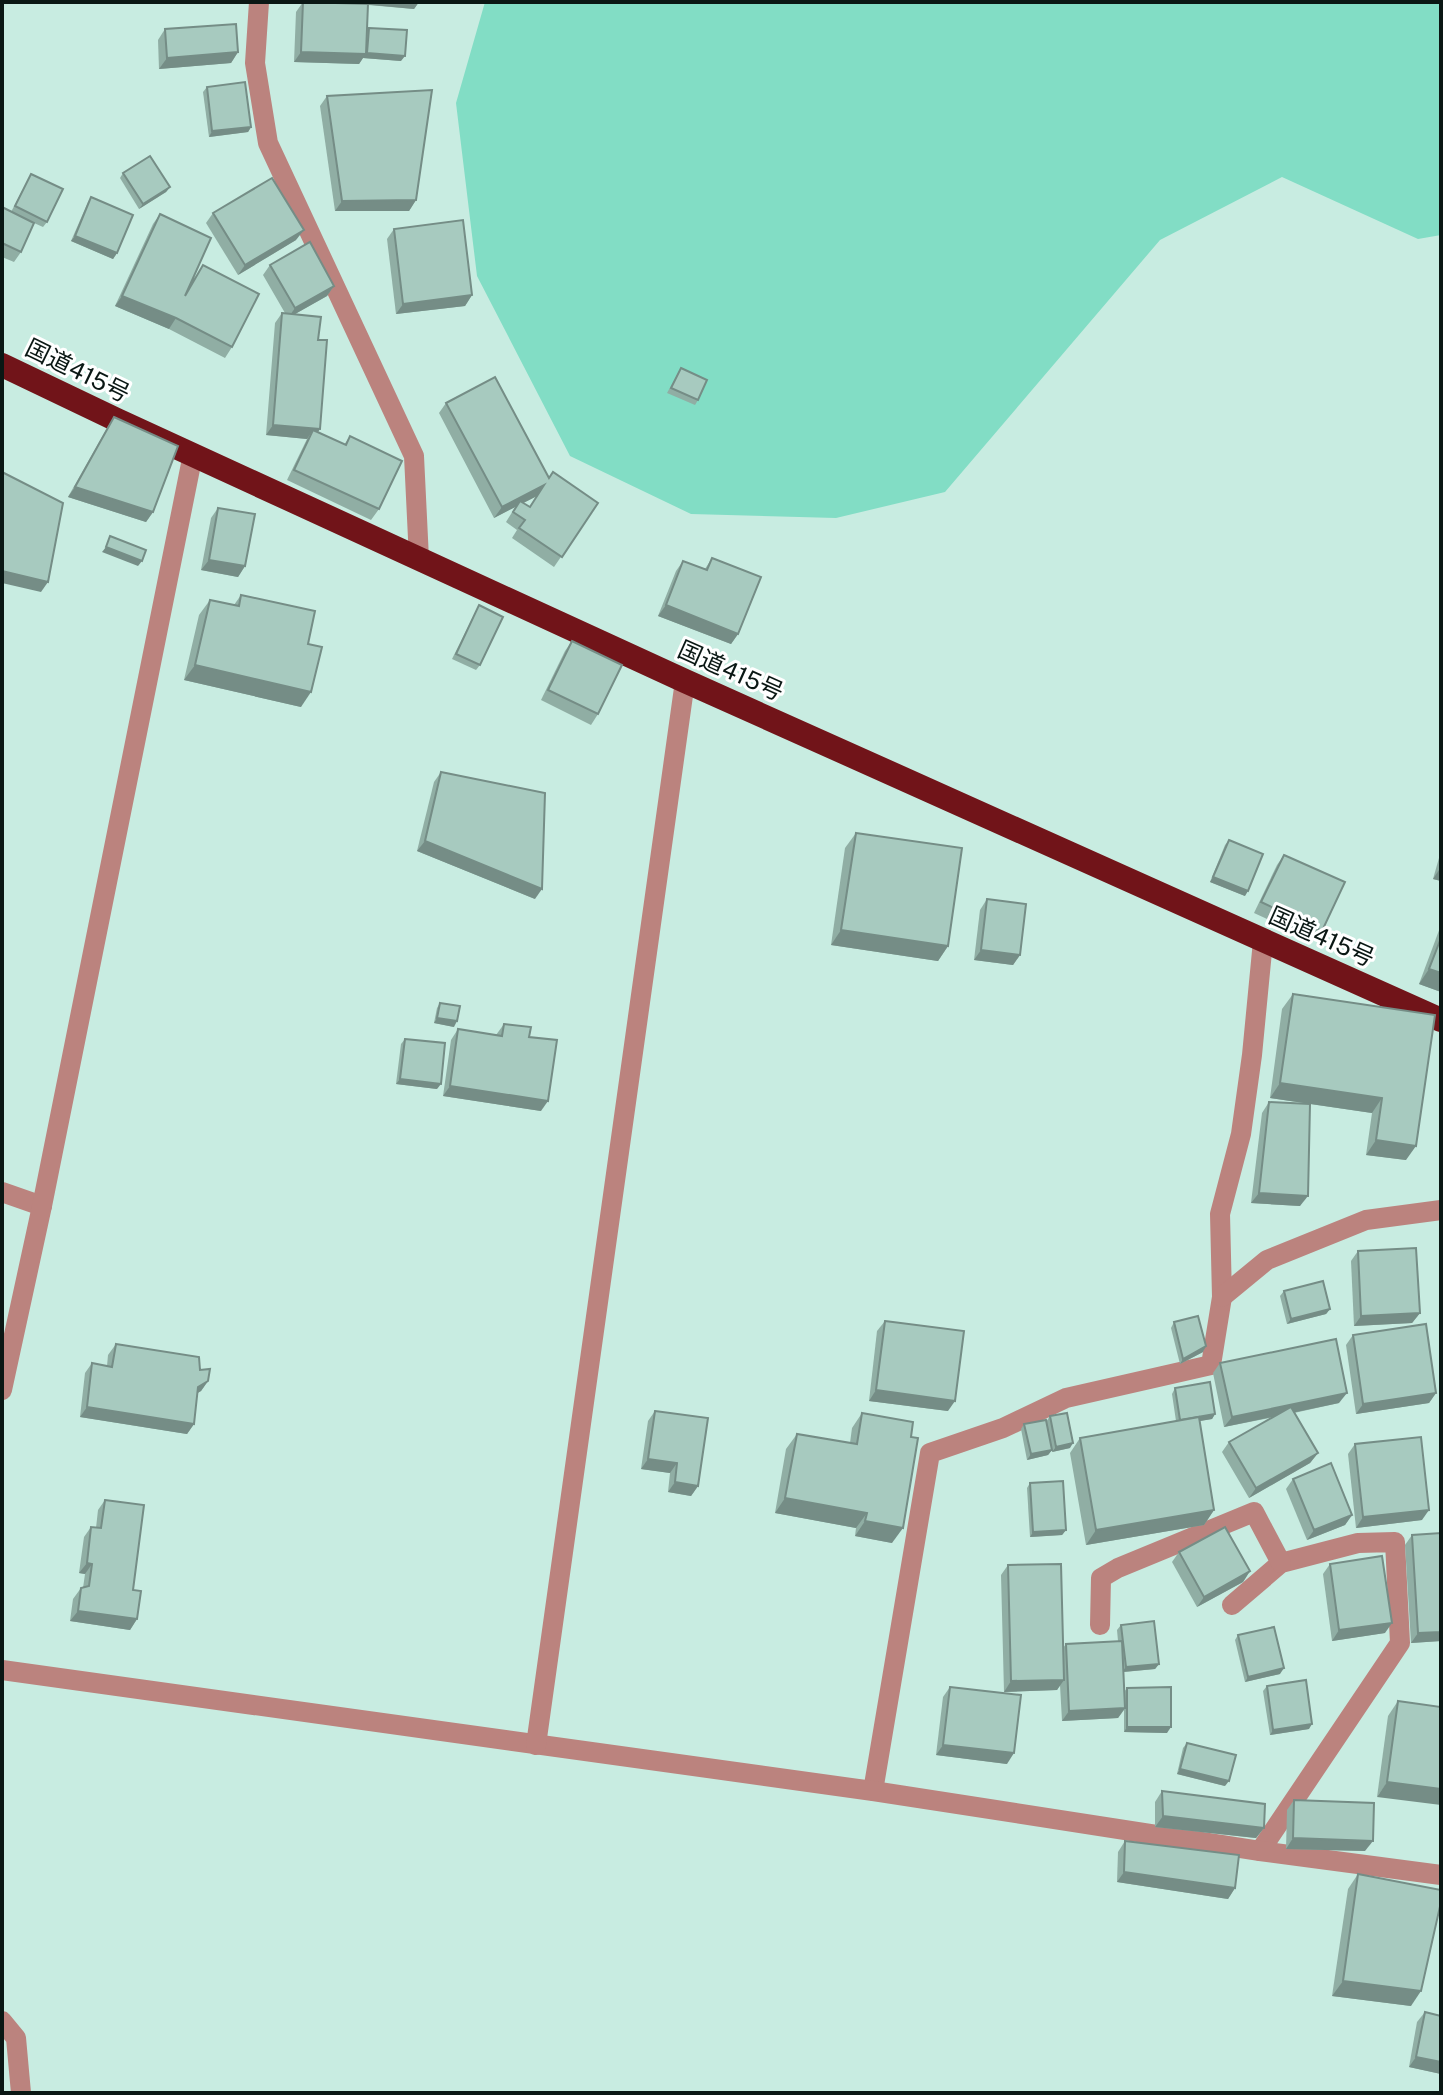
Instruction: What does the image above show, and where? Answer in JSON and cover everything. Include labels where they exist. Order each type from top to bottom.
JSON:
[{"type":"highway","name":"国道415号","points":[[2,365],[685,681],[1441,1020]]},
{"type":"street","points":[[259,2],[255,63],[268,143],[414,456],[419,559]]},
{"type":"street","points":[[2,1390],[42,1206],[193,454]]},
{"type":"street","points":[[536,1745],[685,681]]},
{"type":"street","points":[[873,1791],[930,1453],[1003,1428],[1066,1398],[1211,1365],[1222,1297],[1220,1214],[1241,1134],[1263,941]]},
{"type":"street","points":[[2,1192],[42,1206]]},
{"type":"street","points":[[1222,1297],[1267,1260],[1366,1220],[1441,1210]]},
{"type":"street","points":[[1100,1625],[1101,1578],[1118,1568],[1254,1512],[1281,1563]]},
{"type":"street","points":[[1232,1605],[1281,1563],[1358,1543],[1395,1542],[1400,1643],[1260,1851]]},
{"type":"street","points":[[2,1670],[873,1791],[1260,1851],[1441,1875]]},
{"type":"street","points":[[2,2021],[16,2038],[21,2093]]},
{"type":"green space","points":[[485,2],[1441,2],[1441,235],[1418,239],[1282,177],[1160,240],[945,492],[836,518],[691,514],[570,456],[477,276],[456,103]]},
{"type":"building","points":[[303,2],[368,4],[366,54],[301,52]]},
{"type":"building","points":[[236,24],[238,52],[167,58],[165,29]]},
{"type":"building","points":[[369,28],[407,30],[405,56],[367,53]]},
{"type":"building","points":[[245,82],[251,127],[212,131],[207,87]]},
{"type":"building","points":[[432,90],[416,200],[342,201],[327,96]]},
{"type":"building","points":[[150,156],[170,187],[143,204],[123,173]]},
{"type":"building","points":[[31,174],[63,189],[47,222],[15,206]]},
{"type":"building","points":[[272,178],[304,230],[245,265],[213,213]]},
{"type":"building","points":[[91,197],[133,215],[117,253],[75,236]]},
{"type":"building","points":[[2,207],[34,223],[21,252],[2,243]]},
{"type":"building","points":[[160,214],[211,238],[185,296],[203,265],[259,294],[232,347],[176,318],[122,296]]},
{"type":"building","points":[[463,220],[472,295],[403,304],[394,229]]},
{"type":"building","points":[[310,242],[334,286],[295,308],[270,265]]},
{"type":"building","points":[[282,313],[321,317],[318,340],[327,340],[320,429],[273,425]]},
{"type":"building","points":[[681,368],[707,380],[698,400],[671,388]]},
{"type":"building","points":[[495,377],[549,478],[553,472],[598,503],[562,557],[519,528],[525,520],[513,512],[520,501],[530,507],[544,485],[502,507],[446,403]]},
{"type":"building","points":[[114,417],[178,446],[153,512],[75,487]]},
{"type":"building","points":[[313,430],[346,445],[350,436],[402,461],[379,509],[294,470]]},
{"type":"building","points":[[2,472],[63,503],[48,582],[2,571]]},
{"type":"building","points":[[218,508],[255,514],[245,566],[209,560]]},
{"type":"building","points":[[110,536],[146,550],[142,561],[106,547]]},
{"type":"building","points":[[712,558],[761,577],[738,634],[666,605],[683,561],[707,570]]},
{"type":"building","points":[[241,595],[315,611],[308,644],[322,647],[311,692],[195,665],[210,600],[239,606]]},
{"type":"building","points":[[479,605],[503,617],[480,665],[456,654]]},
{"type":"building","points":[[572,641],[622,665],[598,714],[548,690]]},
{"type":"building","points":[[441,772],[545,793],[542,889],[425,841]]},
{"type":"building","points":[[856,833],[962,848],[948,946],[841,930]]},
{"type":"building","points":[[1229,840],[1263,854],[1248,891],[1213,877]]},
{"type":"building","points":[[1284,855],[1345,882],[1322,931],[1261,902]]},
{"type":"building","points":[[987,899],[1026,904],[1020,955],[981,950]]},
{"type":"building","points":[[1441,938],[1441,973],[1429,969]]},
{"type":"building","points":[[1293,994],[1435,1015],[1416,1146],[1376,1140],[1382,1098],[1280,1083]]},
{"type":"building","points":[[440,1003],[460,1006],[457,1021],[437,1018]]},
{"type":"building","points":[[504,1024],[531,1027],[529,1037],[557,1040],[548,1101],[450,1086],[458,1029],[502,1036]]},
{"type":"building","points":[[405,1039],[445,1043],[441,1084],[400,1079]]},
{"type":"building","points":[[1269,1102],[1310,1104],[1308,1196],[1259,1193]]},
{"type":"building","points":[[1416,1248],[1420,1313],[1361,1316],[1358,1251]]},
{"type":"building","points":[[1323,1281],[1330,1309],[1291,1319],[1284,1291]]},
{"type":"building","points":[[1198,1316],[1206,1346],[1183,1359],[1174,1322]]},
{"type":"building","points":[[885,1321],[964,1331],[955,1401],[876,1390]]},
{"type":"building","points":[[1426,1324],[1436,1393],[1363,1404],[1353,1335]]},
{"type":"building","points":[[1336,1339],[1347,1393],[1232,1417],[1220,1363]]},
{"type":"building","points":[[116,1344],[199,1357],[200,1370],[210,1369],[208,1381],[198,1387],[194,1424],[87,1407],[92,1363],[112,1367]]},
{"type":"building","points":[[1210,1382],[1215,1414],[1180,1420],[1175,1388]]},
{"type":"building","points":[[1291,1407],[1318,1453],[1256,1488],[1229,1442]]},
{"type":"building","points":[[655,1411],[708,1418],[698,1486],[675,1482],[677,1463],[648,1459]]},
{"type":"building","points":[[862,1413],[913,1422],[911,1437],[918,1438],[903,1528],[865,1521],[867,1513],[785,1498],[797,1434],[857,1444]]},
{"type":"building","points":[[1067,1413],[1073,1443],[1056,1447],[1050,1416]]},
{"type":"building","points":[[1199,1417],[1214,1510],[1096,1530],[1080,1438]]},
{"type":"building","points":[[1046,1420],[1052,1450],[1031,1454],[1024,1424]]},
{"type":"building","points":[[1421,1437],[1429,1510],[1363,1517],[1355,1444]]},
{"type":"building","points":[[1331,1463],[1352,1515],[1314,1530],[1293,1479]]},
{"type":"building","points":[[1063,1481],[1066,1530],[1033,1532],[1030,1483]]},
{"type":"building","points":[[105,1500],[144,1505],[133,1590],[141,1591],[137,1619],[78,1611],[81,1588],[89,1586],[92,1564],[87,1563],[91,1527],[101,1528]]},
{"type":"building","points":[[1225,1527],[1250,1571],[1204,1597],[1179,1552]]},
{"type":"building","points":[[1441,1533],[1441,1632],[1418,1633],[1412,1535]]},
{"type":"building","points":[[1382,1556],[1392,1623],[1339,1630],[1330,1564]]},
{"type":"building","points":[[1061,1564],[1064,1680],[1011,1681],[1008,1565]]},
{"type":"building","points":[[1154,1621],[1159,1664],[1126,1667],[1121,1625]]},
{"type":"building","points":[[1274,1627],[1284,1668],[1248,1677],[1238,1635]]},
{"type":"building","points":[[1122,1641],[1125,1708],[1069,1711],[1066,1644]]},
{"type":"building","points":[[1306,1680],[1312,1724],[1273,1730],[1267,1686]]},
{"type":"building","points":[[950,1687],[1021,1695],[1014,1753],[943,1745]]},
{"type":"building","points":[[1171,1687],[1171,1727],[1127,1727],[1127,1688]]},
{"type":"building","points":[[1398,1701],[1441,1707],[1441,1789],[1387,1782]]},
{"type":"building","points":[[1187,1743],[1236,1755],[1229,1781],[1180,1769]]},
{"type":"building","points":[[1162,1791],[1265,1804],[1264,1828],[1163,1816]]},
{"type":"building","points":[[1294,1800],[1374,1803],[1373,1841],[1293,1838]]},
{"type":"building","points":[[1125,1841],[1239,1855],[1235,1888],[1124,1872]]},
{"type":"building","points":[[1358,1874],[1441,1890],[1421,1991],[1343,1981]]},
{"type":"building","points":[[1425,2012],[1441,2016],[1441,2062],[1416,2057]]}]
